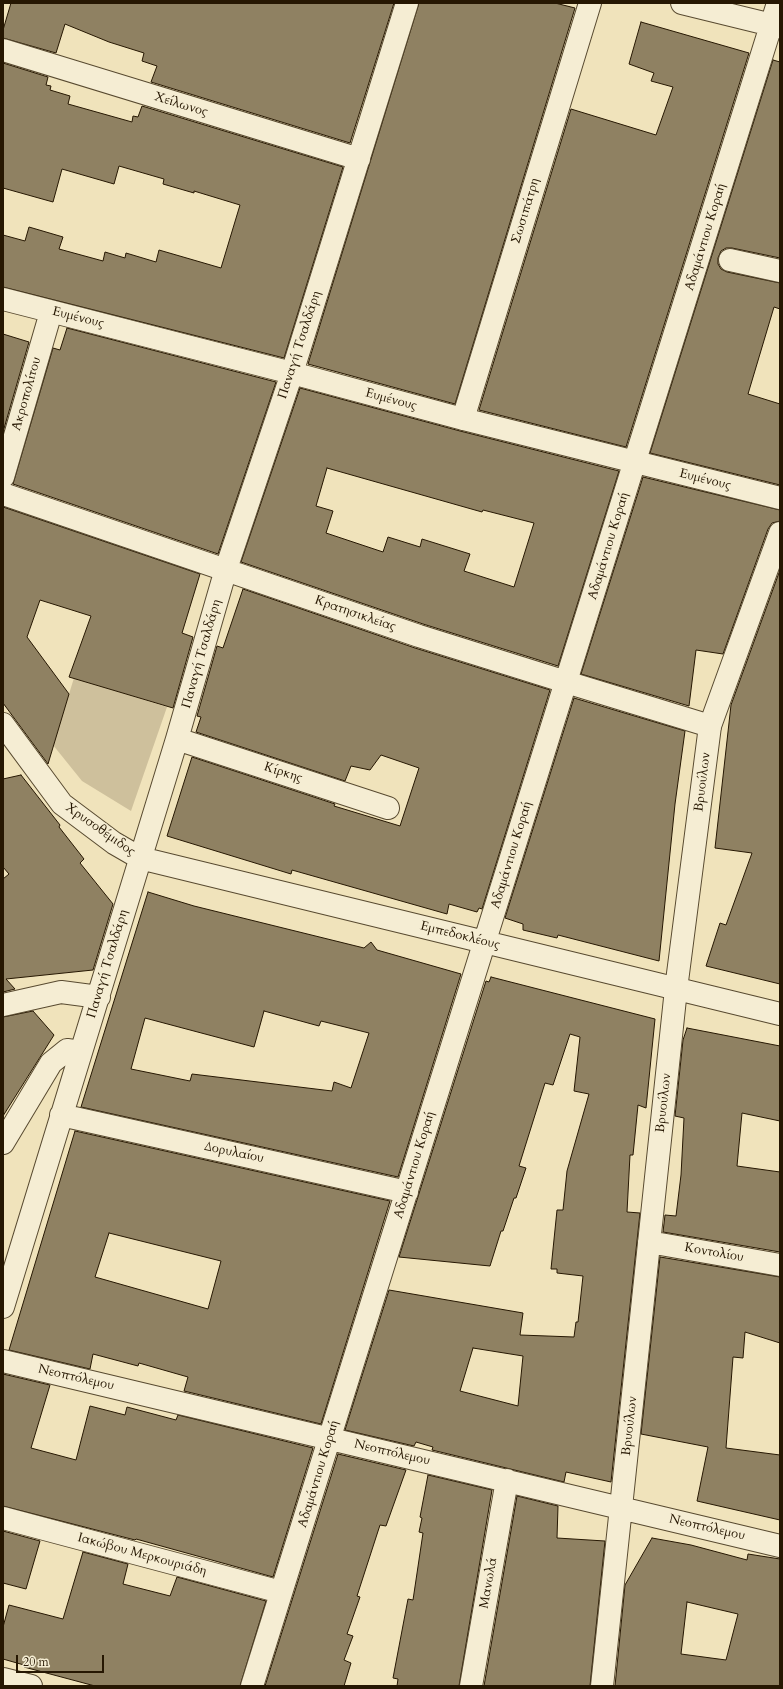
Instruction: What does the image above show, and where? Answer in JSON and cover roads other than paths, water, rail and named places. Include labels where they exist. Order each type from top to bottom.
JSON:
[{"type":"street","name":"Παναγή Τσαλδάρη","points":[[3,1307],[177,739],[226,569],[292,373],[407,3]]},
{"type":"street","name":"Σωσιπάτρη","points":[[463,419],[590,3]]},
{"type":"street","points":[[682,3],[776,26]]},
{"type":"street","name":"Αδαμάντιου Κοραή","points":[[252,1686],[635,462],[776,26],[778,3]]},
{"type":"street","name":"Χείλωνος","points":[[3,50],[359,159]]},
{"type":"street","points":[[730,260],[780,271]]},
{"type":"street","name":"Ευμένους","points":[[3,299],[292,373],[463,419],[780,498]]},
{"type":"street","name":"Ακροπολίτου","points":[[3,477],[51,312]]},
{"type":"street","name":"Κρατησικλείας","points":[[3,494],[419,636],[710,726]]},
{"type":"street","name":"Βρυούλων","points":[[602,1686],[676,989],[710,726],[780,533]]},
{"type":"street","name":"Χρυσοθέμιδος","points":[[3,724],[13,752],[62,804],[114,843],[140,858]]},
{"type":"street","name":"Κίρκης","points":[[177,739],[388,808]]},
{"type":"street","name":"Εμπεδοκλέους","points":[[140,858],[780,1014]]},
{"type":"street","points":[[3,1005],[61,992],[99,997]]},
{"type":"street","points":[[3,1143],[51,1062],[67,1050],[82,1052]]},
{"type":"street","name":"Δορυλαίου","points":[[61,1115],[407,1192]]},
{"type":"street","name":"Κοντολίου","points":[[649,1242],[780,1265]]},
{"type":"street","name":"Νεοπτόλεμου","points":[[3,1361],[780,1546]]},
{"type":"street","name":"Μανωλά","points":[[471,1686],[507,1480]]},
{"type":"street","name":"Ιακώβου Μερκουριάδη","points":[[3,1518],[281,1592]]},
{"type":"street","points":[[3,1679],[31,1686]]}]
